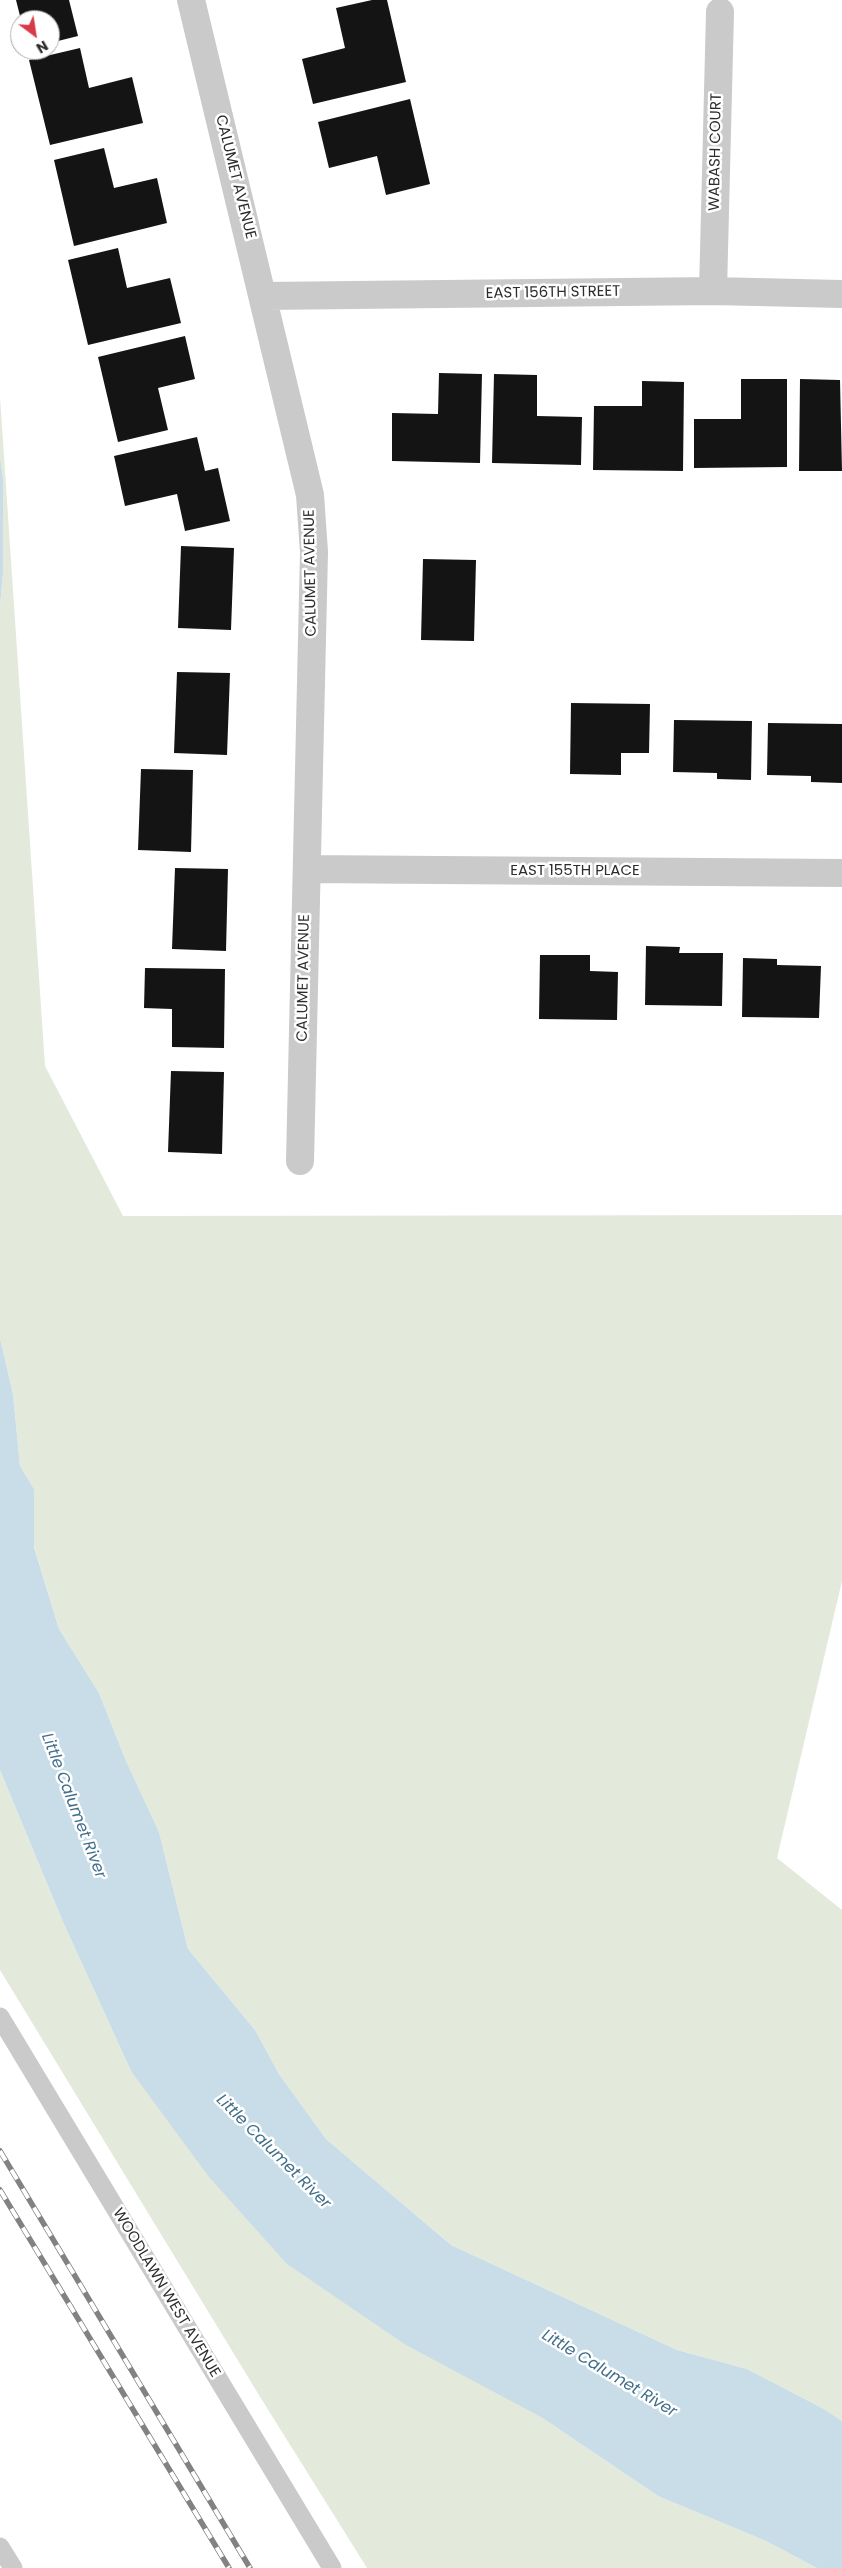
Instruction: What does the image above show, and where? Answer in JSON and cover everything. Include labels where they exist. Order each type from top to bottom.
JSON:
[{"type":"street","name":"CALUMET AVENUE","points":[[191,0],[264,296],[310,504],[314,552],[300,1160]]},
{"type":"street","name":"WABASH COURT","points":[[713,291],[720,12]]},
{"type":"street","name":"EAST 156TH STREET","points":[[264,296],[713,291],[842,294]]},
{"type":"street","name":"EAST 155TH PLACE","points":[[307,870],[842,873]]},
{"type":"lane","name":"WOODLAWN WEST AVENUE","points":[[0,2017],[332,2568]]},
{"type":"lane","points":[[0,2547],[12,2568]]},
{"type":"green space","points":[[0,397],[45,1066],[123,1216],[842,1215],[842,1581],[777,1858],[842,1910],[842,2421],[824,2409],[747,2369],[677,2350],[451,2245],[326,2139],[279,2074],[255,2030],[188,1949],[159,1832],[126,1761],[99,1693],[59,1629],[34,1546],[34,1489],[20,1466],[13,1394],[0,1338],[0,607],[3,573],[3,479],[0,457]]},
{"type":"green space","points":[[0,1770],[63,1922],[131,2071],[541,2417],[658,2496],[766,2541],[817,2568],[367,2568],[262,2400],[0,1970]]},
{"type":"water","points":[[0,457],[3,479],[3,573],[0,607]]},
{"type":"water","name":"Little Calumet River","points":[[0,1338],[13,1394],[20,1466],[34,1489],[34,1547],[59,1629],[99,1693],[126,1761],[159,1832],[188,1949],[255,2030],[279,2074],[326,2139],[451,2245],[677,2350],[747,2369],[824,2409],[842,2421],[842,2568],[817,2568],[766,2541],[658,2496],[541,2417],[406,2345],[287,2264],[209,2177],[131,2071],[63,1922],[0,1770]]},
{"type":"building","points":[[16,0],[69,0],[78,36],[60,40],[60,10],[18,10]]},
{"type":"building","points":[[372,0],[387,0],[406,82],[313,104],[302,59],[345,48],[336,8]]},
{"type":"building","points":[[80,48],[89,88],[132,77],[143,123],[50,145],[29,60],[60,60],[60,53]]},
{"type":"building","points":[[410,99],[430,184],[386,195],[377,156],[329,168],[318,122]]},
{"type":"building","points":[[104,148],[114,188],[157,178],[167,223],[74,246],[54,160]]},
{"type":"building","points":[[118,248],[127,288],[170,278],[181,323],[88,345],[68,260]]},
{"type":"building","points":[[185,336],[195,379],[158,388],[168,430],[118,442],[98,357]]},
{"type":"building","points":[[439,373],[482,374],[480,463],[392,461],[392,413],[438,414]]},
{"type":"building","points":[[494,374],[537,375],[537,416],[582,417],[581,465],[492,463]]},
{"type":"building","points":[[741,379],[787,379],[787,467],[694,468],[694,419],[741,419]]},
{"type":"building","points":[[800,379],[840,380],[842,471],[799,471]]},
{"type":"building","points":[[642,381],[684,382],[683,471],[593,470],[594,406],[642,406]]},
{"type":"building","points":[[197,437],[205,471],[218,468],[230,521],[185,531],[177,494],[125,506],[114,456]]},
{"type":"building","points":[[181,546],[234,548],[231,630],[178,628]]},
{"type":"building","points":[[423,559],[476,560],[474,641],[421,640]]},
{"type":"building","points":[[177,672],[230,673],[227,755],[174,753]]},
{"type":"building","points":[[571,703],[650,704],[649,753],[621,753],[621,775],[570,774]]},
{"type":"building","points":[[674,720],[752,721],[751,780],[717,779],[717,773],[673,772]]},
{"type":"building","points":[[768,723],[842,724],[842,783],[811,782],[811,776],[767,775]]},
{"type":"building","points":[[141,769],[193,770],[191,852],[138,850]]},
{"type":"building","points":[[175,868],[228,869],[226,951],[172,949]]},
{"type":"building","points":[[646,946],[680,947],[679,953],[723,953],[722,1006],[645,1005]]},
{"type":"building","points":[[540,955],[590,955],[590,971],[618,972],[617,1020],[539,1019]]},
{"type":"building","points":[[743,958],[777,959],[777,965],[821,966],[819,1018],[742,1017]]},
{"type":"building","points":[[145,968],[225,969],[224,1048],[172,1047],[172,1009],[144,1008]]},
{"type":"building","points":[[171,1071],[224,1072],[222,1154],[168,1152]]},
{"type":"railway","points":[[0,2151],[250,2568]]},
{"type":"railway","points":[[0,2190],[229,2568]]}]
